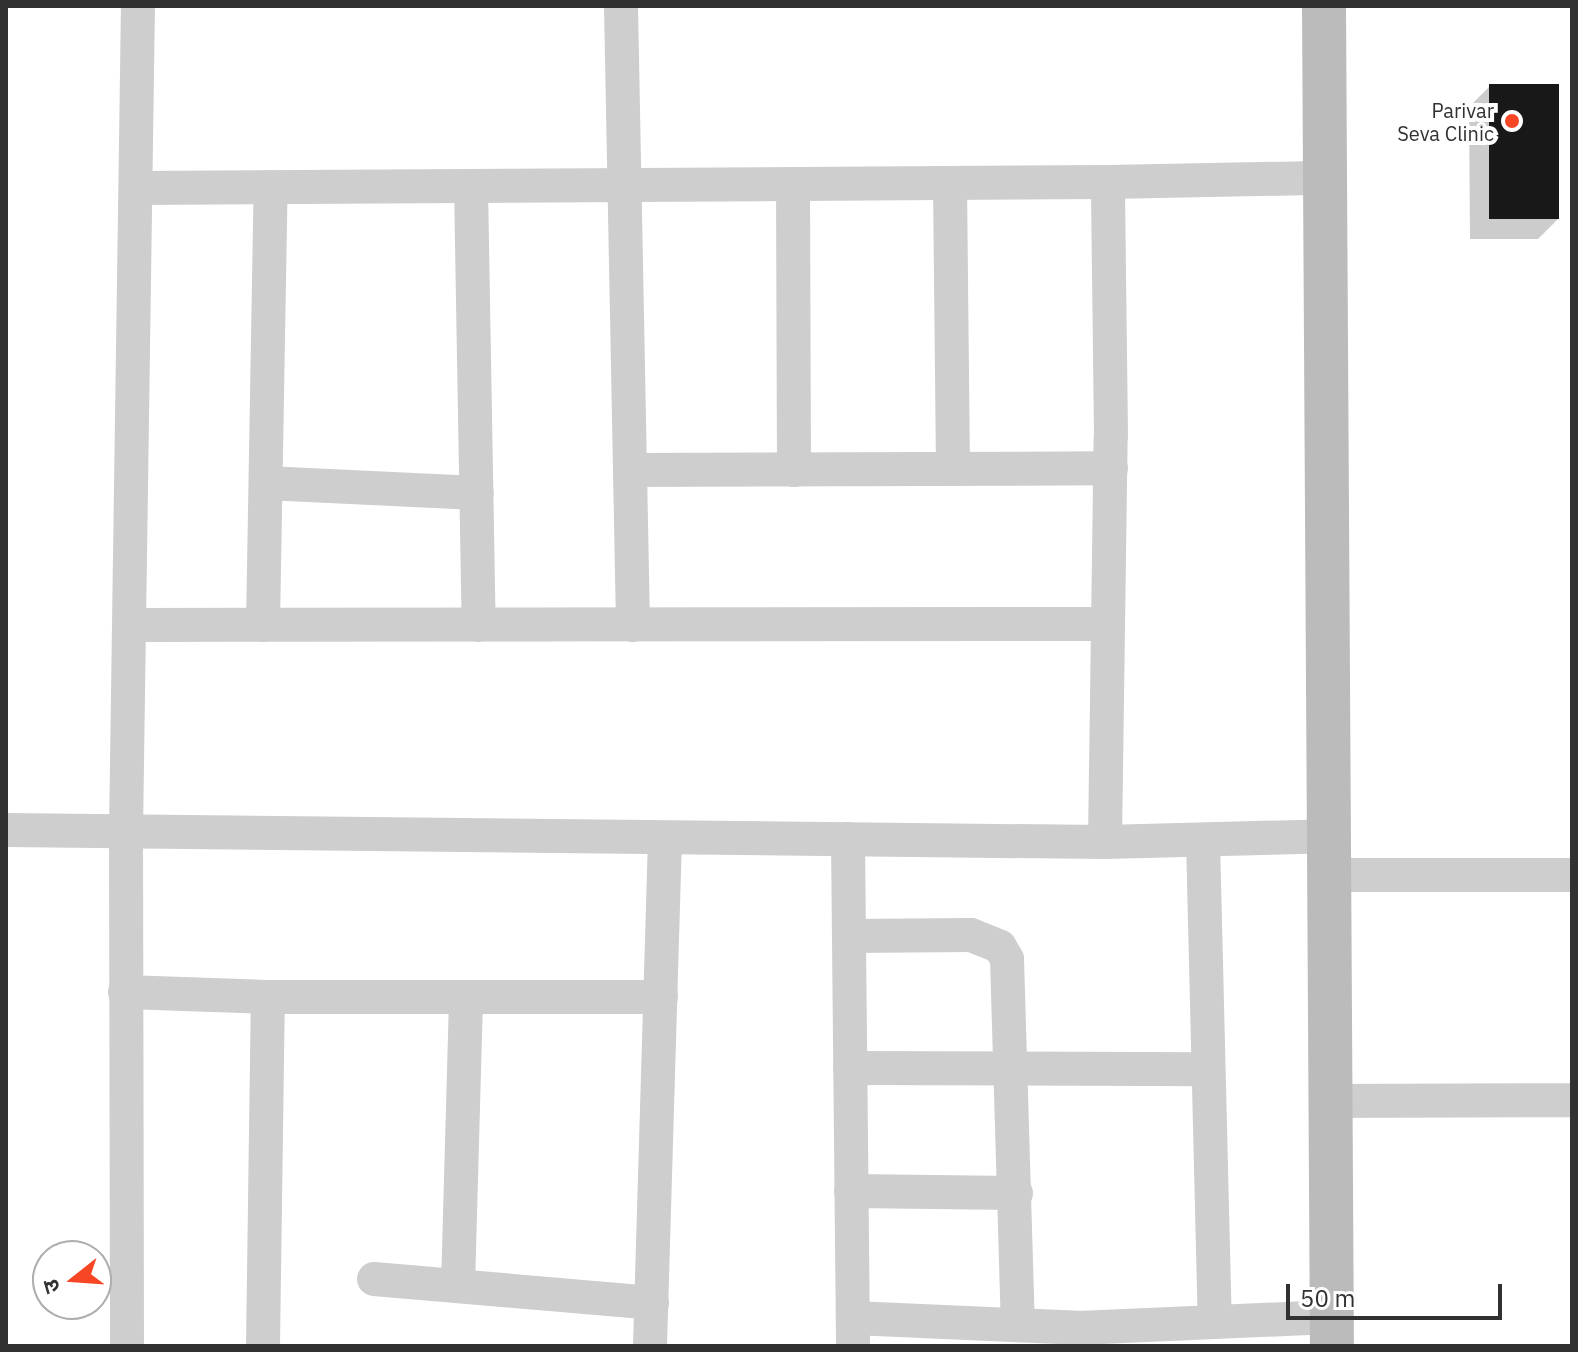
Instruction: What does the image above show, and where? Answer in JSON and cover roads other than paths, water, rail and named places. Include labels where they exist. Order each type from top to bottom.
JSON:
[{"type":"main road","points":[[1324,6],[1332,1331]]},
{"type":"street","points":[[127,1346],[126,832],[138,6]]},
{"type":"street","points":[[621,6],[633,625]]},
{"type":"street","points":[[136,188],[1324,178]]},
{"type":"street","points":[[1105,842],[1111,468],[1108,182]]},
{"type":"street","points":[[950,183],[953,469]]},
{"type":"street","points":[[793,184],[794,470]]},
{"type":"street","points":[[471,186],[479,625]]},
{"type":"street","points":[[263,625],[271,187]]},
{"type":"street","points":[[630,470],[1111,468]]},
{"type":"street","points":[[266,483],[477,493]]},
{"type":"street","points":[[130,625],[1108,624]]},
{"type":"street","points":[[6,830],[1105,842],[1203,840],[1329,856],[1572,875]]},
{"type":"street","points":[[650,1346],[665,838]]},
{"type":"street","points":[[848,839],[853,1332],[1018,1325],[1080,1337],[1215,1322],[1332,1331]]},
{"type":"street","points":[[1203,840],[1215,1322]]},
{"type":"street","points":[[849,936],[971,935],[1000,947],[1011,979],[1018,1325]]},
{"type":"street","points":[[125,992],[268,997],[661,997]]},
{"type":"street","points":[[263,1346],[268,997]]},
{"type":"street","points":[[458,1286],[466,997]]},
{"type":"street","points":[[850,1068],[1208,1069]]},
{"type":"street","points":[[1330,1101],[1572,1100]]},
{"type":"street","points":[[851,1191],[1016,1193]]},
{"type":"street","points":[[374,1279],[652,1303]]},
{"type":"place","name":"Parivar Seva Clinic","points":[[1512,121]]}]
